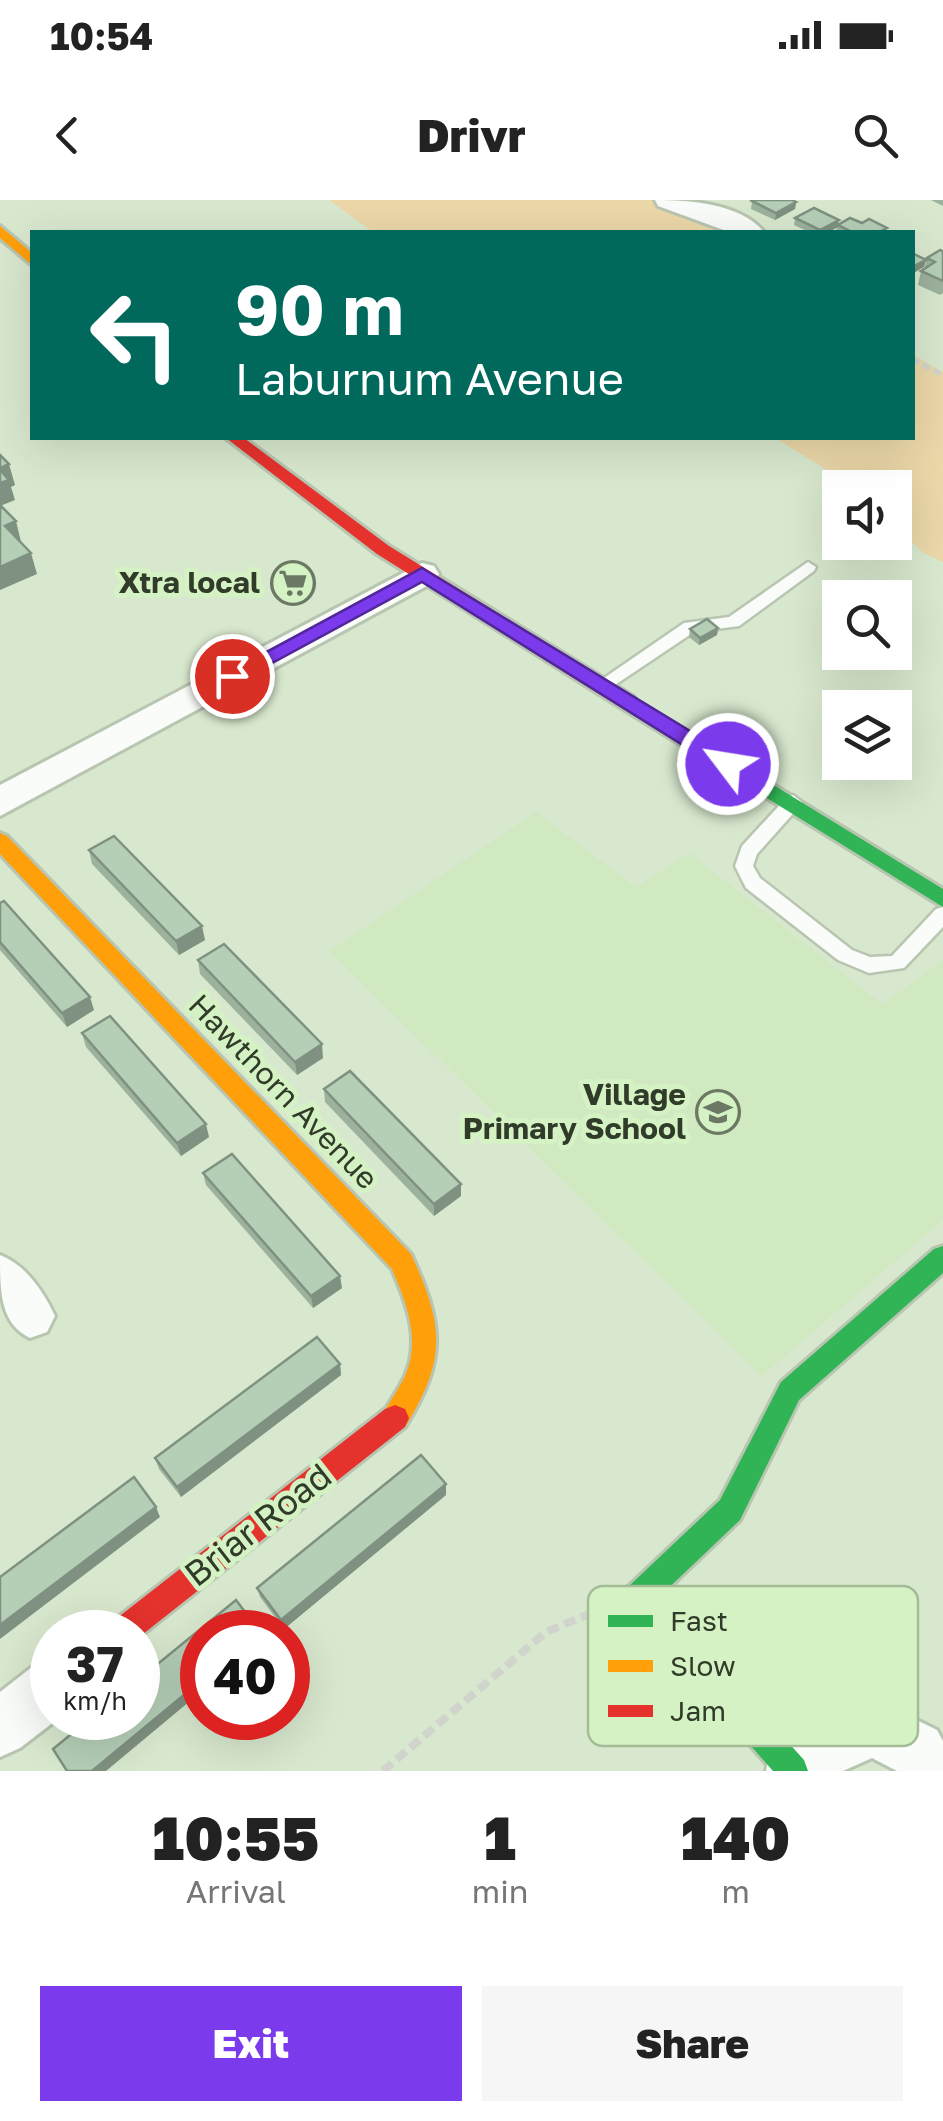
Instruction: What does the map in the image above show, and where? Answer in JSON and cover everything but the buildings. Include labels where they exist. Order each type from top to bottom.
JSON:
[{"type":"street","points":[[668,200],[746,230]]},
{"type":"street","points":[[0,230],[30,260]]},
{"type":"street","points":[[237,440],[341,520],[422,574],[943,899]]},
{"type":"street","points":[[0,802],[422,574]]},
{"type":"street","name":"Hawthorn Avenue","points":[[0,841],[402,1262],[430,1326],[422,1381],[395,1418]]},
{"type":"street","points":[[649,1586],[730,1510],[790,1391],[943,1257]]},
{"type":"street","points":[[0,1277],[30,1316]]},
{"type":"street","name":"Briar Road","points":[[150,1610],[395,1418]]},
{"type":"street","points":[[0,1728],[30,1704]]},
{"type":"street","points":[[772,1746],[794,1770],[830,1746]]},
{"type":"street","points":[[910,1746],[918,1750],[927,1771]]},
{"type":"lane","points":[[600,687],[690,627],[733,622],[808,567]]},
{"type":"lane","points":[[792,802],[748,851],[744,866],[752,883],[845,955],[870,964],[897,963],[943,914]]},
{"type":"path","points":[[915,361],[943,376]]},
{"type":"path","points":[[383,1771],[546,1632],[588,1616]]},
{"type":"shaded area","points":[[329,200],[679,200],[741,230],[370,230]]},
{"type":"shaded area","points":[[915,356],[943,372],[943,562],[922,552],[912,542],[912,470],[827,470],[778,440],[915,440]]},
{"type":"shaded area","name":"Village Primary School","points":[[536,812],[636,887],[689,853],[882,1004],[943,961],[943,1220],[762,1376],[329,951]]},
{"type":"traffic: fast","points":[[627,702],[943,899]]},
{"type":"traffic: fast","points":[[650,1586],[730,1510],[790,1391],[943,1257]]},
{"type":"traffic: fast","points":[[771,1746],[793,1771]]},
{"type":"traffic: slow","points":[[0,230],[30,259]]},
{"type":"traffic: slow","points":[[0,841],[402,1262],[420,1306],[426,1342],[418,1376],[395,1418]]},
{"type":"traffic: jam","points":[[237,440],[383,550],[627,702]]},
{"type":"traffic: jam","points":[[150,1610],[395,1418]]},
{"type":"place","name":"Xtra local","points":[[293,583]]},
{"type":"place","name":"Village Primary School","points":[[718,1112]]},
{"type":"route","points":[[232,676],[422,574],[728,764]]}]
